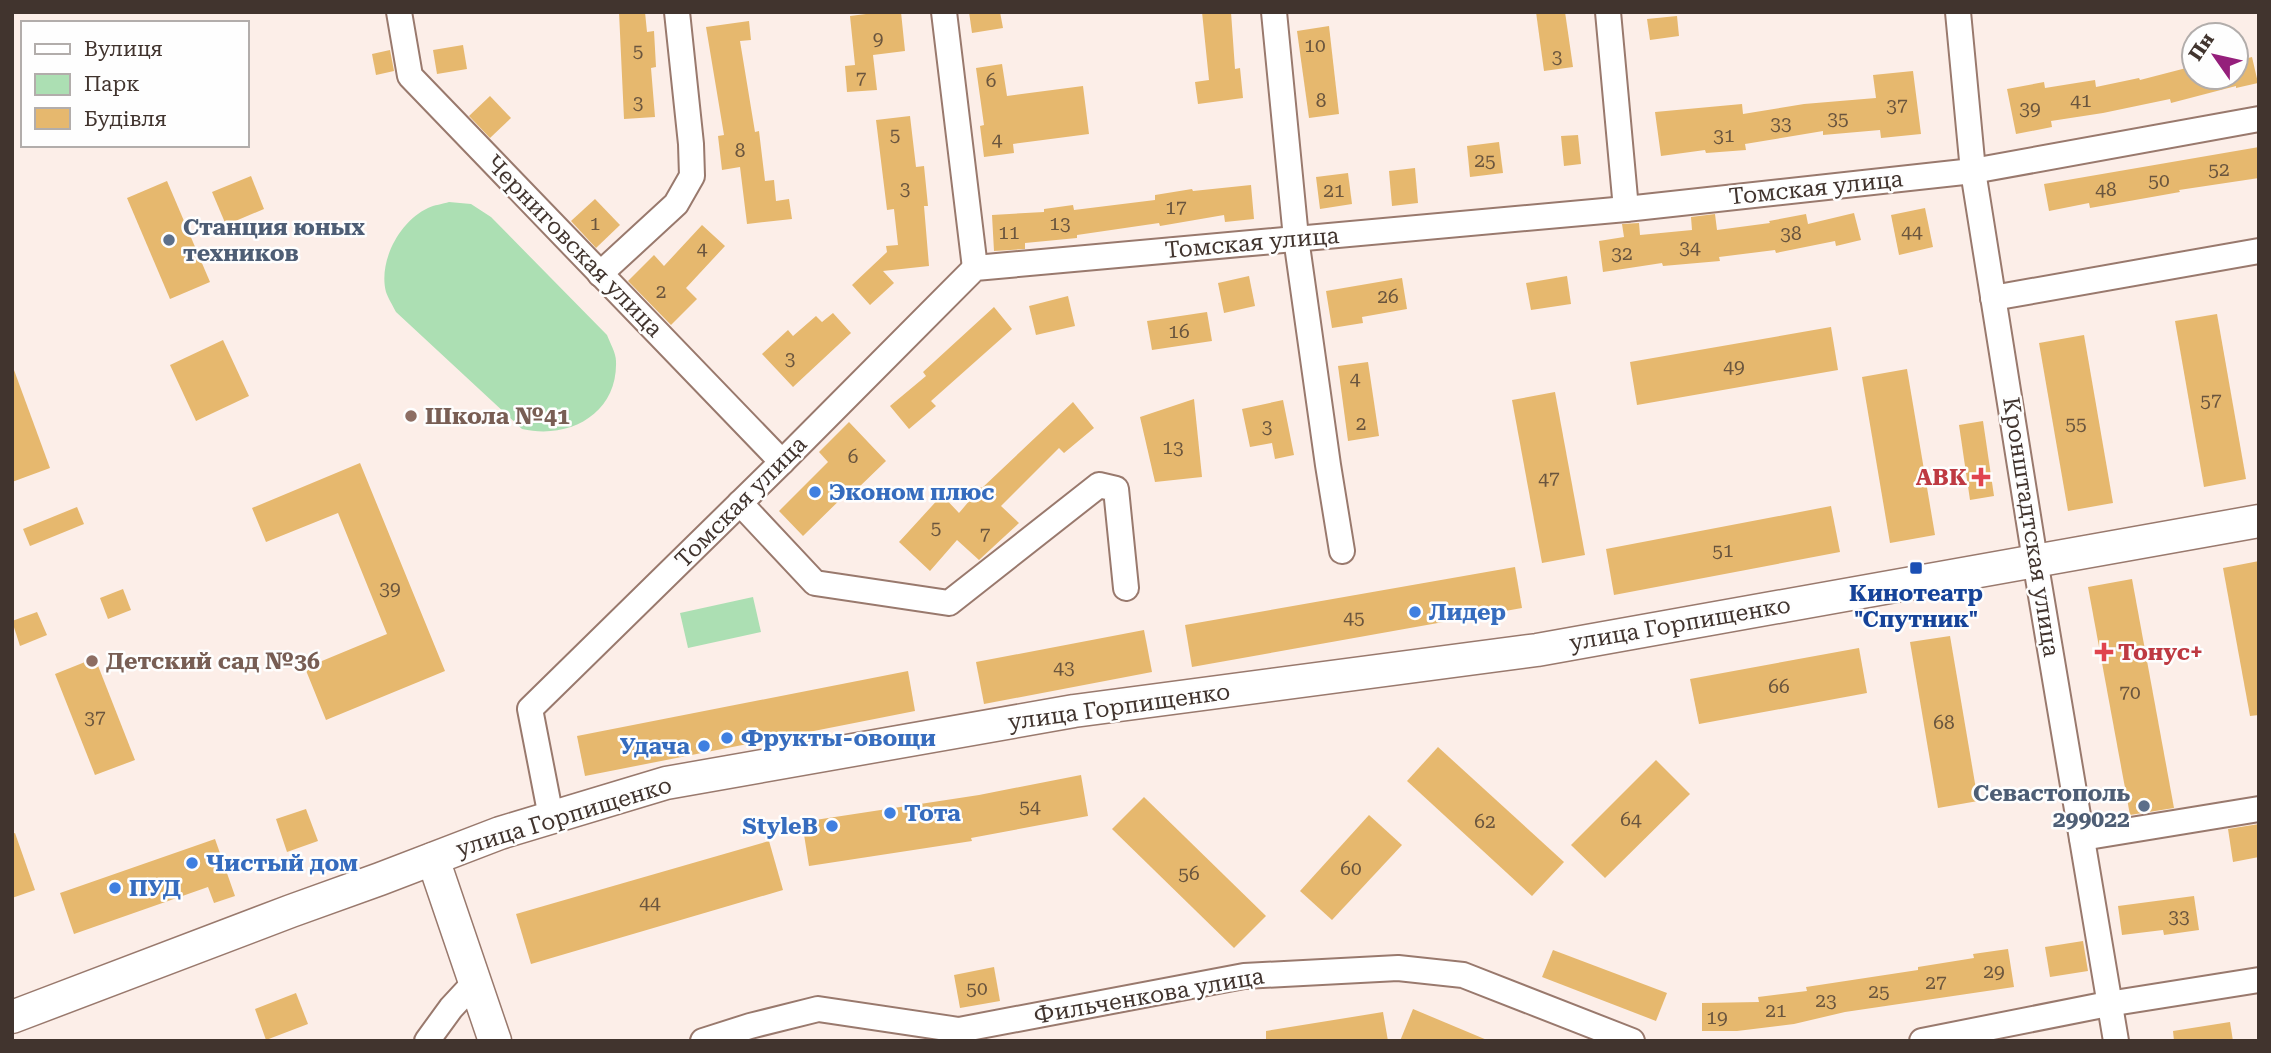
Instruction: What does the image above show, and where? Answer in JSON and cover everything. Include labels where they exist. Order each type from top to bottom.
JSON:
[{"type":"main road","name":"улица Горпищенко","points":[[12,1017],[433,859],[551,817],[666,783],[1061,713],[1537,650],[2259,521]]},
{"type":"main road","points":[[433,859],[495,1041]]},
{"type":"street","name":"Черниговская улица","points":[[399,12],[410,76],[782,462]]},
{"type":"street","points":[[600,274],[676,204],[692,176],[677,12]]},
{"type":"street","points":[[944,12],[975,268]]},
{"type":"street","points":[[1273,12],[1296,239],[1342,551]]},
{"type":"street","points":[[1608,12],[1626,209]]},
{"type":"street","name":"Кронштадтская улица","points":[[1958,12],[1973,171],[2116,1041]]},
{"type":"street","name":"Томская улица","points":[[551,817],[530,709],[975,268],[1626,209],[1973,171],[2259,119]]},
{"type":"street","points":[[1993,298],[2259,251]]},
{"type":"street","points":[[740,503],[815,583],[949,603],[1099,485],[1116,489],[1126,588]]},
{"type":"street","points":[[2082,838],[2259,809]]},
{"type":"street","name":"Фильченкова улица","points":[[703,1041],[752,1033],[818,1009],[959,1030],[1244,976],[1398,968],[1463,975],[1632,1041]]},
{"type":"street","points":[[1923,1041],[2108,1004],[2259,980]]},
{"type":"street","points":[[427,1041],[451,1008],[476,981]]},
{"type":"green space","points":[[449,202],[471,204],[491,217],[607,335],[616,358],[614,380],[609,396],[600,409],[587,419],[557,430],[522,429],[396,312],[386,292],[384,280],[388,255],[408,222],[430,207]]},
{"type":"green space","points":[[753,597],[761,632],[688,648],[680,613]]},
{"type":"building","points":[[619,12],[645,12],[647,32],[654,31],[656,67],[651,68],[655,117],[624,119]]},
{"type":"building","points":[[901,12],[905,51],[873,55],[877,90],[847,92],[845,66],[855,65],[850,16]]},
{"type":"building","points":[[969,12],[1000,12],[1003,28],[972,33]]},
{"type":"building","points":[[1202,12],[1231,12],[1235,69],[1240,68],[1243,98],[1198,104],[1195,82],[1209,80]]},
{"type":"building","points":[[1536,12],[1565,12],[1573,67],[1544,71]]},
{"type":"building","points":[[1677,16],[1679,36],[1650,40],[1647,19]]},
{"type":"building","points":[[749,21],[751,40],[740,41],[755,132],[759,131],[765,181],[774,180],[776,201],[789,199],[792,219],[747,224],[740,167],[722,170],[718,136],[724,135],[706,27]]},
{"type":"building","points":[[1329,26],[1339,114],[1309,118],[1297,31]]},
{"type":"building","points":[[463,45],[467,69],[437,74],[433,50]]},
{"type":"building","points":[[390,50],[394,71],[376,75],[372,54]]},
{"type":"building","points":[[2250,58],[2258,83],[2250,85]]},
{"type":"building","points":[[1002,64],[1007,96],[1083,86],[1089,134],[1013,144],[1014,153],[984,157],[980,126],[984,125],[976,68]]},
{"type":"building","points":[[2180,70],[2180,91],[2217,91],[2171,103],[2170,99],[2051,121],[2052,127],[2016,134],[2007,89],[2044,82],[2045,88],[2095,80],[2096,87],[2139,78],[2140,80]]},
{"type":"building","points":[[1913,71],[1921,134],[1881,138],[1880,130],[1823,135],[1823,131],[1745,144],[1746,150],[1706,153],[1705,150],[1661,156],[1655,112],[1742,104],[1743,114],[1804,104],[1876,98],[1873,75]]},
{"type":"building","points":[[490,96],[511,118],[490,138],[469,116]]},
{"type":"building","points":[[910,116],[916,167],[924,166],[929,266],[883,271],[894,283],[870,305],[852,285],[887,252],[886,246],[898,245],[894,209],[887,210],[876,120]]},
{"type":"building","points":[[1578,135],[1581,164],[1564,166],[1561,136]]},
{"type":"building","points":[[1499,142],[1503,173],[1470,177],[1467,146]]},
{"type":"building","points":[[2259,147],[2259,178],[2179,190],[2180,192],[2090,208],[2089,203],[2049,211],[2044,184]]},
{"type":"building","points":[[1415,168],[1418,203],[1392,206],[1389,171]]},
{"type":"building","points":[[1348,173],[1352,204],[1320,209],[1316,177]]},
{"type":"building","points":[[251,176],[264,209],[226,225],[212,192]]},
{"type":"building","name":"Станция юных техников","points":[[167,181],[210,282],[170,299],[127,198]]},
{"type":"building","points":[[1251,185],[1254,219],[1225,222],[1224,215],[1160,226],[1159,223],[1077,235],[1077,238],[1025,243],[1025,249],[994,251],[992,215],[1044,212],[1044,209],[1073,205],[1074,210],[1155,200],[1155,195],[1192,189]]},
{"type":"building","points":[[595,199],[620,225],[596,248],[571,221]]},
{"type":"building","points":[[1925,208],[1933,247],[1899,255],[1891,215]]},
{"type":"building","points":[[1854,213],[1861,240],[1836,246],[1835,241],[1776,253],[1775,250],[1719,257],[1720,261],[1663,266],[1662,263],[1603,272],[1599,241],[1624,237],[1622,224],[1639,223],[1640,235],[1692,230],[1691,217],[1715,214],[1717,230],[1770,223],[1769,221],[1806,214],[1808,224]]},
{"type":"building","points":[[702,225],[725,246],[686,288],[697,299],[671,325],[628,281],[654,255],[664,266]]},
{"type":"building","points":[[1249,276],[1255,306],[1224,313],[1218,283]]},
{"type":"building","points":[[1567,276],[1571,304],[1531,310],[1526,283]]},
{"type":"building","points":[[1402,278],[1407,309],[1362,317],[1363,323],[1332,328],[1326,291]]},
{"type":"building","points":[[1068,296],[1075,326],[1036,335],[1029,306]]},
{"type":"building","points":[[994,307],[1012,329],[931,401],[936,406],[909,429],[890,406],[926,376],[923,372]]},
{"type":"building","points":[[1207,312],[1212,341],[1152,350],[1147,321]]},
{"type":"building","points":[[833,313],[851,333],[793,387],[762,354],[788,330],[793,336],[816,316],[822,322]]},
{"type":"building","points":[[2217,314],[2246,479],[2204,487],[2175,321]]},
{"type":"building","points":[[1831,327],[1838,370],[1637,405],[1630,362]]},
{"type":"building","points":[[2084,335],[2113,503],[2068,511],[2039,343]]},
{"type":"building","points":[[223,340],[249,396],[196,421],[170,365]]},
{"type":"building","points":[[1368,362],[1379,436],[1348,441],[1338,366]]},
{"type":"building","points":[[1907,369],[1935,535],[1890,543],[1862,377]]},
{"type":"building","points":[[14,370],[50,468],[12,482],[12,371]]},
{"type":"building","points":[[1555,392],[1585,555],[1542,563],[1512,400]]},
{"type":"building","points":[[1194,399],[1202,477],[1155,482],[1140,417]]},
{"type":"building","points":[[1283,400],[1294,455],[1275,459],[1272,443],[1250,447],[1242,409]]},
{"type":"building","points":[[1073,402],[1094,428],[1064,453],[1059,448],[1001,506],[1019,523],[979,560],[957,540],[930,571],[899,542],[942,495],[959,513],[981,487]]},
{"type":"building","points":[[1983,421],[1994,496],[1970,500],[1959,425]]},
{"type":"building","points":[[849,422],[886,461],[856,490],[853,487],[803,536],[779,511],[828,462],[819,452]]},
{"type":"building","points":[[360,463],[445,671],[326,720],[305,668],[387,634],[338,513],[266,542],[252,508]]},
{"type":"building","points":[[1831,506],[1840,552],[1614,595],[1606,549]]},
{"type":"building","points":[[77,507],[84,524],[30,546],[23,529]]},
{"type":"building","points":[[2259,561],[2259,715],[2250,716],[2223,568]]},
{"type":"building","points":[[1515,567],[1522,608],[1192,667],[1185,625]]},
{"type":"building","points":[[2132,579],[2174,808],[2130,815],[2088,587]]},
{"type":"building","points":[[123,589],[131,610],[108,619],[100,598]]},
{"type":"building","points":[[37,612],[47,635],[20,646],[12,621]]},
{"type":"building","points":[[1144,630],[1152,672],[984,704],[976,662]]},
{"type":"building","points":[[1950,636],[1978,801],[1938,808],[1910,642]]},
{"type":"building","points":[[1859,648],[1867,693],[1699,724],[1690,679]]},
{"type":"building","points":[[95,658],[135,760],[95,775],[55,674]]},
{"type":"building","points":[[908,671],[915,711],[585,776],[577,736]]},
{"type":"building","points":[[1438,747],[1564,862],[1532,896],[1407,781]]},
{"type":"building","points":[[1656,760],[1690,794],[1605,878],[1571,845]]},
{"type":"building","points":[[1081,775],[1088,816],[971,838],[972,841],[809,866],[802,822],[979,795]]},
{"type":"building","points":[[1144,797],[1266,916],[1234,948],[1112,829]]},
{"type":"building","points":[[306,809],[318,841],[287,852],[276,819]]},
{"type":"building","points":[[1369,815],[1402,845],[1332,920],[1300,891]]},
{"type":"building","points":[[2259,824],[2259,857],[2233,862],[2228,829]]},
{"type":"building","points":[[15,833],[35,890],[12,898],[12,834]]},
{"type":"building","points":[[215,839],[235,896],[214,903],[208,887],[74,934],[60,893]]},
{"type":"building","points":[[769,841],[783,890],[531,964],[516,914]]},
{"type":"building","points":[[2194,896],[2199,930],[2164,935],[2163,930],[2122,935],[2118,906]]},
{"type":"building","points":[[2083,941],[2088,971],[2050,977],[2045,947]]},
{"type":"building","points":[[2008,949],[2014,987],[1845,1012],[1794,1024],[1737,1031],[1702,1031],[1702,1003],[1759,1002],[1758,997],[1807,991],[1806,987],[1918,970],[1918,967],[1974,958],[1973,954]]},
{"type":"building","points":[[1553,950],[1667,993],[1656,1021],[1542,977]]},
{"type":"building","points":[[994,967],[1000,1001],[960,1008],[954,975]]},
{"type":"building","points":[[296,993],[308,1024],[266,1040],[255,1009]]},
{"type":"building","points":[[1413,1009],[1487,1040],[1400,1041]]},
{"type":"building","points":[[1383,1012],[1388,1041],[1266,1041],[1266,1031]]},
{"type":"building","points":[[2230,1022],[2233,1041],[2174,1041],[2173,1031]]},
{"type":"place","name":"Станция юных техников","points":[[169,240]]},
{"type":"place","name":"Школа №41","points":[[411,416]]},
{"type":"place","name":"АВК","points":[[1981,477]]},
{"type":"place","name":"Эконом плюс","points":[[815,492]]},
{"type":"place","name":"Кинотеатр \"Спутник\"","points":[[1916,568]]},
{"type":"place","name":"Лидер","points":[[1415,612]]},
{"type":"place","name":"Тонус+","points":[[2104,652]]},
{"type":"place","name":"Детский сад №36","points":[[92,661]]},
{"type":"place","name":"Фрукты-овощи","points":[[727,738]]},
{"type":"place","name":"Удача","points":[[704,746]]},
{"type":"place","name":"Севастополь 299022","points":[[2144,806]]},
{"type":"place","name":"Тота","points":[[890,813]]},
{"type":"place","name":"StyleB","points":[[832,826]]},
{"type":"place","name":"Чистый дом","points":[[192,863]]},
{"type":"place","name":"ПУД","points":[[115,888]]}]
